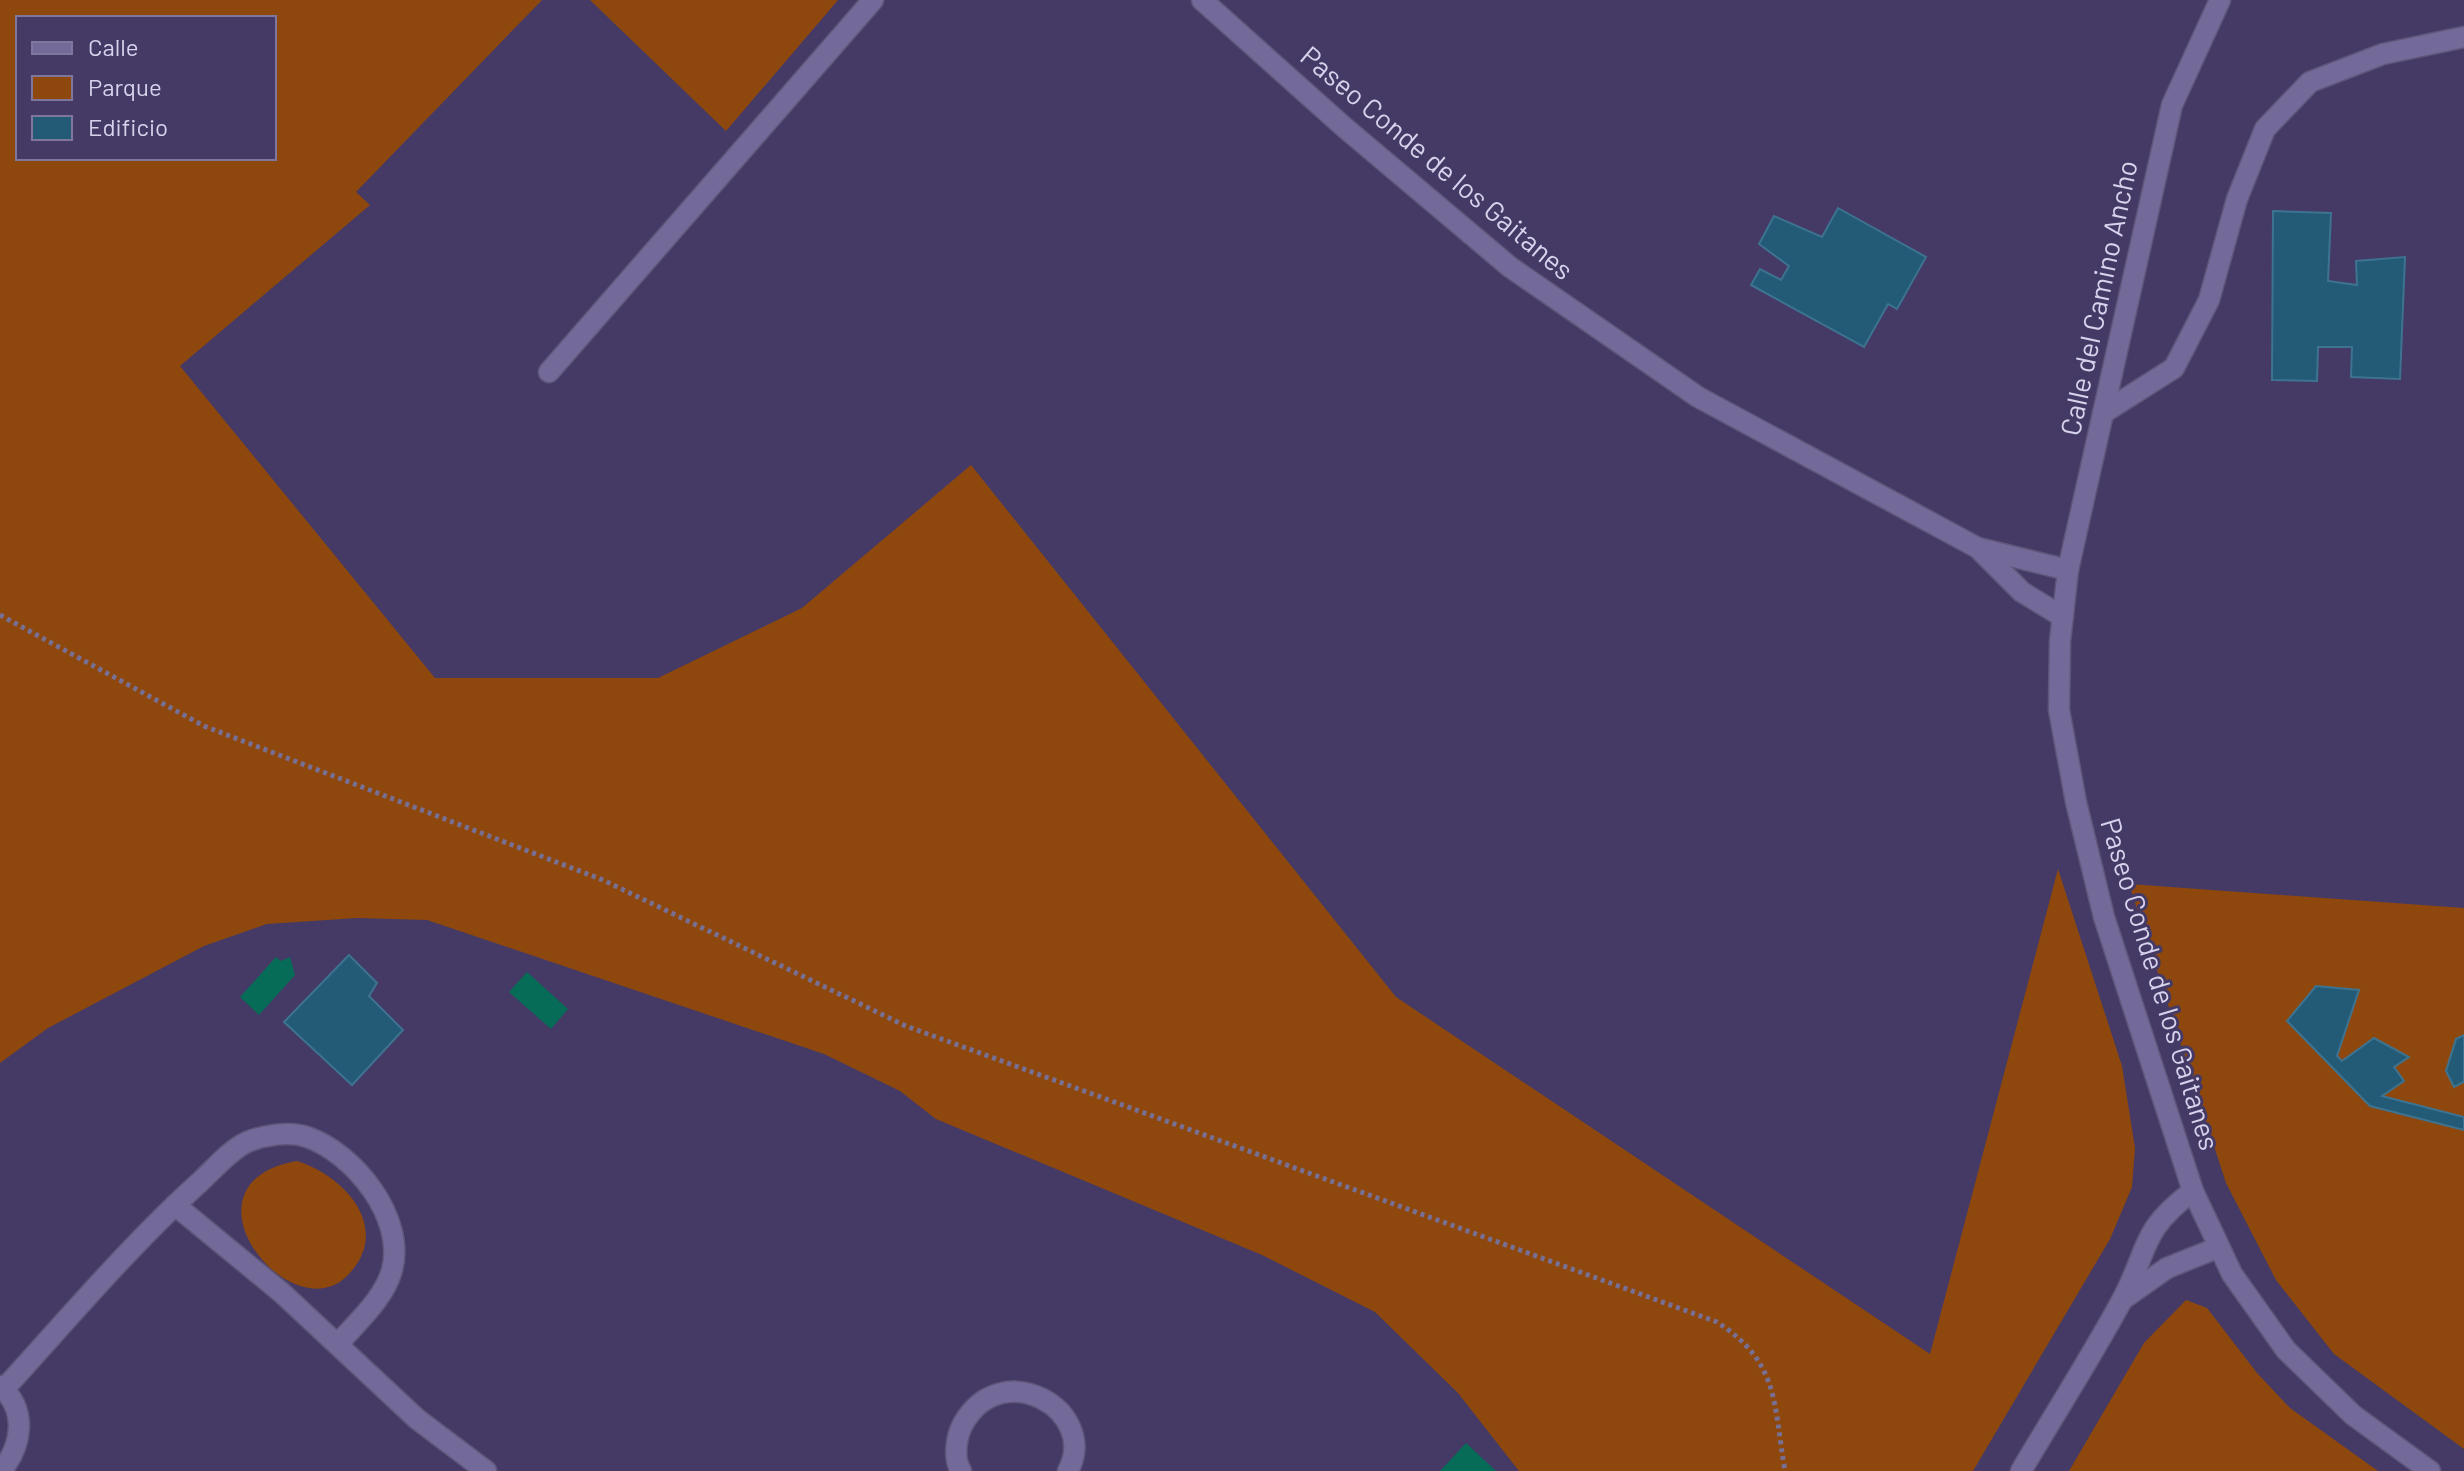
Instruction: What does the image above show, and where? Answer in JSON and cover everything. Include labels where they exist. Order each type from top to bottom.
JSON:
[{"type":"street","points":[[549,372],[873,0]]},
{"type":"street","name":"Paseo Conde de los Gaitanes","points":[[1202,0],[1344,127],[1510,267],[1698,397],[1978,548],[2068,570]]},
{"type":"street","name":"Calle del Camino Ancho","points":[[2063,617],[2068,570],[2172,105],[2220,0]]},
{"type":"street","points":[[2103,413],[2174,368],[2209,300],[2237,199],[2265,129],[2310,82],[2383,54],[2464,37]]},
{"type":"street","name":"Paseo Conde de los Gaitanes","points":[[1978,548],[2022,592],[2063,617],[2059,710],[2076,802],[2104,917],[2193,1191],[2217,1248],[2253,1306],[2306,1372],[2353,1415],[2430,1471]]},
{"type":"street","points":[[1,1471],[13,1456],[20,1433],[16,1409],[2,1387],[175,1205],[245,1143],[273,1134],[305,1136],[334,1151],[359,1174],[380,1203],[393,1241],[392,1270],[374,1303],[338,1344]]},
{"type":"street","points":[[2021,1471],[2123,1299],[2151,1232],[2174,1205],[2193,1191]]},
{"type":"street","points":[[175,1205],[338,1344],[417,1419],[486,1471]]},
{"type":"street","points":[[2123,1299],[2167,1268],[2217,1248]]},
{"type":"street","points":[[961,1471],[957,1434],[972,1407],[998,1391],[1029,1391],[1055,1406],[1071,1432],[1072,1463],[1068,1471]]},
{"type":"path","points":[[0,615],[204,726],[603,880],[906,1026],[1717,1322],[1747,1341],[1766,1370],[1785,1471]]},
{"type":"green space","points":[[0,0],[542,0],[356,192],[370,205],[180,366],[435,678],[658,678],[802,608],[971,465],[1396,997],[1930,1354],[2058,869],[2122,1066],[2135,1148],[2132,1187],[2110,1239],[1973,1471],[1519,1471],[1458,1393],[1375,1312],[1262,1255],[936,1119],[900,1091],[824,1054],[427,920],[357,918],[267,924],[204,946],[48,1028],[0,1063]]},
{"type":"green space","points":[[590,0],[838,0],[726,131]]},
{"type":"green space","points":[[2129,884],[2464,908],[2464,1449],[2334,1354],[2276,1280],[2226,1183]]},
{"type":"green space","points":[[297,1161],[315,1168],[346,1191],[364,1222],[366,1239],[361,1257],[349,1274],[325,1288],[299,1286],[274,1271],[254,1249],[243,1223],[244,1197],[260,1175]]},
{"type":"green space","points":[[2186,1300],[2207,1308],[2257,1373],[2290,1408],[2378,1471],[2069,1471],[2144,1343]]},
{"type":"shaded area","points":[[276,957],[281,961],[290,957],[295,975],[259,1015],[240,997]]},
{"type":"shaded area","points":[[527,972],[568,1009],[551,1029],[509,992]]},
{"type":"shaded area","points":[[1466,1443],[1496,1471],[1440,1471]]},
{"type":"building","points":[[1838,208],[1926,257],[1897,309],[1888,304],[1864,347],[1751,285],[1760,269],[1781,280],[1789,266],[1759,244],[1774,216],[1822,237]]},
{"type":"building","points":[[2273,211],[2331,213],[2328,281],[2357,285],[2356,261],[2405,257],[2400,379],[2351,377],[2352,347],[2318,347],[2317,381],[2272,380]]},
{"type":"building","points":[[349,955],[377,983],[369,996],[403,1030],[352,1085],[284,1022]]},
{"type":"building","points":[[2316,986],[2359,990],[2337,1056],[2342,1061],[2374,1038],[2409,1057],[2394,1067],[2404,1081],[2382,1096],[2464,1117],[2464,1130],[2370,1106],[2287,1021]]},
{"type":"building","points":[[2464,1035],[2464,1082],[2454,1087],[2446,1071],[2456,1039]]}]
